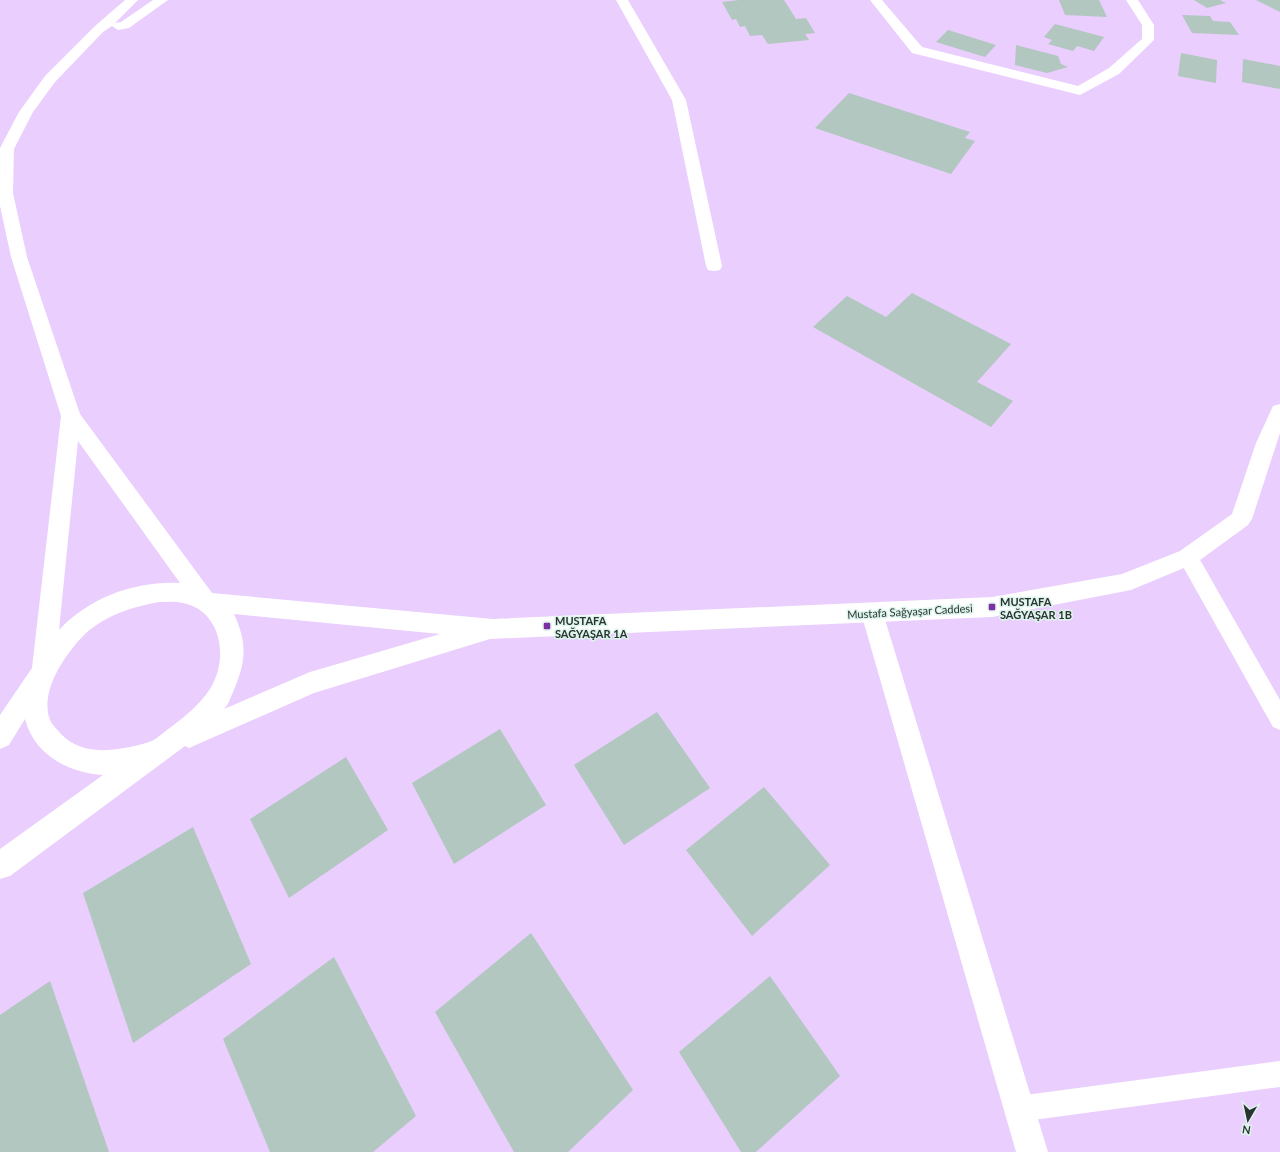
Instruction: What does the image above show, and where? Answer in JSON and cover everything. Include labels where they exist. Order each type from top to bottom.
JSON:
[{"type":"street","points":[[0,866],[54,825],[197,723],[219,696],[231,668],[232,641],[224,618],[206,602],[71,416],[19,257],[5,193],[7,149],[26,112],[50,79],[122,5],[132,0]]},
{"type":"street","points":[[99,29],[125,25],[140,13],[162,0]]},
{"type":"street","points":[[622,0],[679,100],[714,266]]},
{"type":"street","points":[[876,0],[917,50],[1080,91],[1114,71],[1148,40],[1148,25],[1132,0]]},
{"type":"street","name":"Mustafa Sağyaşar Caddesi","points":[[493,629],[992,607],[1123,583],[1188,557],[1241,518],[1266,443],[1280,411]]},
{"type":"street","points":[[71,416],[43,673],[36,700],[39,725],[53,745],[74,759],[103,764],[136,759],[310,683],[493,629]]},
{"type":"street","points":[[0,736],[43,673],[58,648],[78,626],[110,606],[131,597],[159,592],[185,593],[206,602],[493,629]]},
{"type":"street","points":[[872,613],[1032,1152]]},
{"type":"lane","points":[[1188,557],[1280,720]]},
{"type":"lane","points":[[1018,1109],[1280,1074]]},
{"type":"shaded area","points":[[0,0],[1280,0],[1280,1152],[0,1152]]},
{"type":"building","points":[[739,0],[784,0],[796,19],[806,18],[815,33],[805,34],[809,40],[768,44],[762,35],[750,36],[745,26],[740,27],[736,19],[732,20],[722,2]]},
{"type":"building","points":[[1059,0],[1099,0],[1107,17],[1065,15]]},
{"type":"building","points":[[1194,0],[1220,0],[1226,3],[1207,8]]},
{"type":"building","points":[[1256,0],[1280,0],[1280,12]]},
{"type":"building","points":[[1182,15],[1210,16],[1213,21],[1230,22],[1239,35],[1192,33]]},
{"type":"building","points":[[1055,24],[1104,37],[1094,51],[1077,46],[1073,51],[1048,44],[1052,40],[1044,37]]},
{"type":"building","points":[[948,30],[996,45],[985,57],[936,42]]},
{"type":"building","points":[[1016,45],[1058,56],[1061,64],[1068,67],[1047,73],[1015,65]]},
{"type":"building","points":[[1181,53],[1217,60],[1216,83],[1178,76]]},
{"type":"building","points":[[1243,59],[1280,66],[1280,89],[1242,82]]},
{"type":"building","points":[[849,93],[970,132],[965,138],[975,141],[951,174],[815,128]]},
{"type":"building","points":[[912,293],[1011,344],[977,382],[1013,401],[991,427],[813,327],[847,296],[886,317]]},
{"type":"building","points":[[657,712],[710,788],[624,845],[574,765]]},
{"type":"building","points":[[500,729],[546,805],[454,864],[412,783]]},
{"type":"building","points":[[346,757],[388,830],[289,898],[250,819]]},
{"type":"building","points":[[764,787],[830,865],[752,936],[686,850]]},
{"type":"building","points":[[193,827],[251,964],[133,1043],[83,893]]},
{"type":"building","points":[[531,933],[633,1090],[568,1152],[514,1152],[435,1012]]},
{"type":"building","points":[[334,957],[416,1116],[373,1152],[270,1152],[223,1039]]},
{"type":"building","points":[[770,976],[840,1076],[756,1152],[741,1152],[679,1052]]},
{"type":"building","points":[[50,981],[109,1152],[0,1152],[0,1015]]},
{"type":"place","name":"MUSTAFA SAĞYAŞAR 1B","points":[[992,607]]},
{"type":"place","name":"MUSTAFA SAĞYAŞAR 1A","points":[[547,626]]}]
